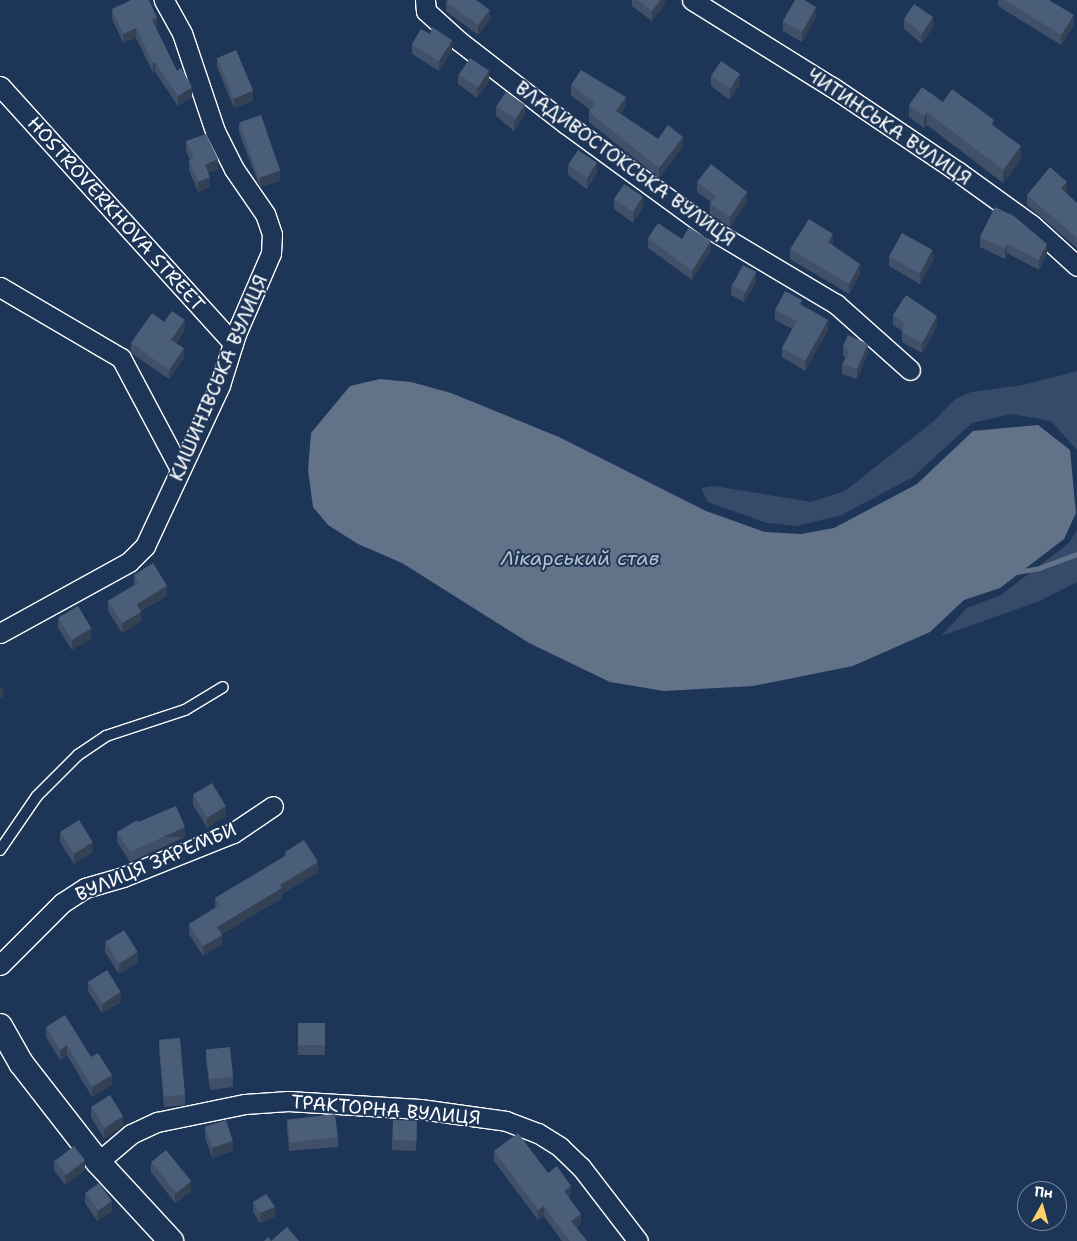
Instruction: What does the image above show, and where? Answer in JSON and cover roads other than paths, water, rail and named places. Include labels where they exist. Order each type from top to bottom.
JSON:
[{"type":"street","name":"КИШИНІВСЬКА ВУЛИЦЯ","points":[[0,633],[129,562],[146,546],[220,385],[233,343],[264,275],[271,253],[272,234],[265,214],[234,169],[215,131],[182,33],[164,0]]},
{"type":"street","name":"ВЛАДИВОСТОКСЬКА ВУЛИЦЯ","points":[[425,0],[426,11],[459,41],[566,124],[710,229],[836,304],[910,370]]},
{"type":"street","name":"ЧИТИНСЬКА ВУЛИЦЯ","points":[[692,0],[832,87],[957,171],[1032,226],[1077,266]]},
{"type":"street","name":"HOSTROVERKHOVA STREET","points":[[0,86],[233,343]]},
{"type":"street","points":[[0,287],[120,358],[180,469]]},
{"type":"street","name":"ВУЛИЦЯ ЗАРЕМБИ","points":[[0,965],[62,903],[85,888],[123,878],[233,833],[273,806]]},
{"type":"street","points":[[0,1026],[21,1063],[98,1162],[171,1241]]},
{"type":"street","name":"ТРАКТОРНА ВУЛИЦЯ","points":[[98,1162],[131,1134],[157,1122],[245,1104],[288,1101],[420,1109],[506,1121],[538,1132],[560,1147],[581,1167],[638,1241]]},
{"type":"lane","points":[[0,850],[38,796],[78,755],[106,736],[185,710],[223,687]]},
{"type":"water","name":"Лікарський став","points":[[380,379],[411,382],[451,393],[559,437],[706,511],[765,532],[801,534],[834,528],[917,484],[973,431],[1038,425],[1070,450],[1076,513],[1064,539],[1000,588],[964,600],[930,632],[853,666],[753,686],[664,691],[610,682],[529,643],[402,563],[358,544],[328,525],[313,507],[308,470],[311,433],[350,386]]},
{"type":"waterway","points":[[1015,572],[1039,568],[1077,554]]}]
